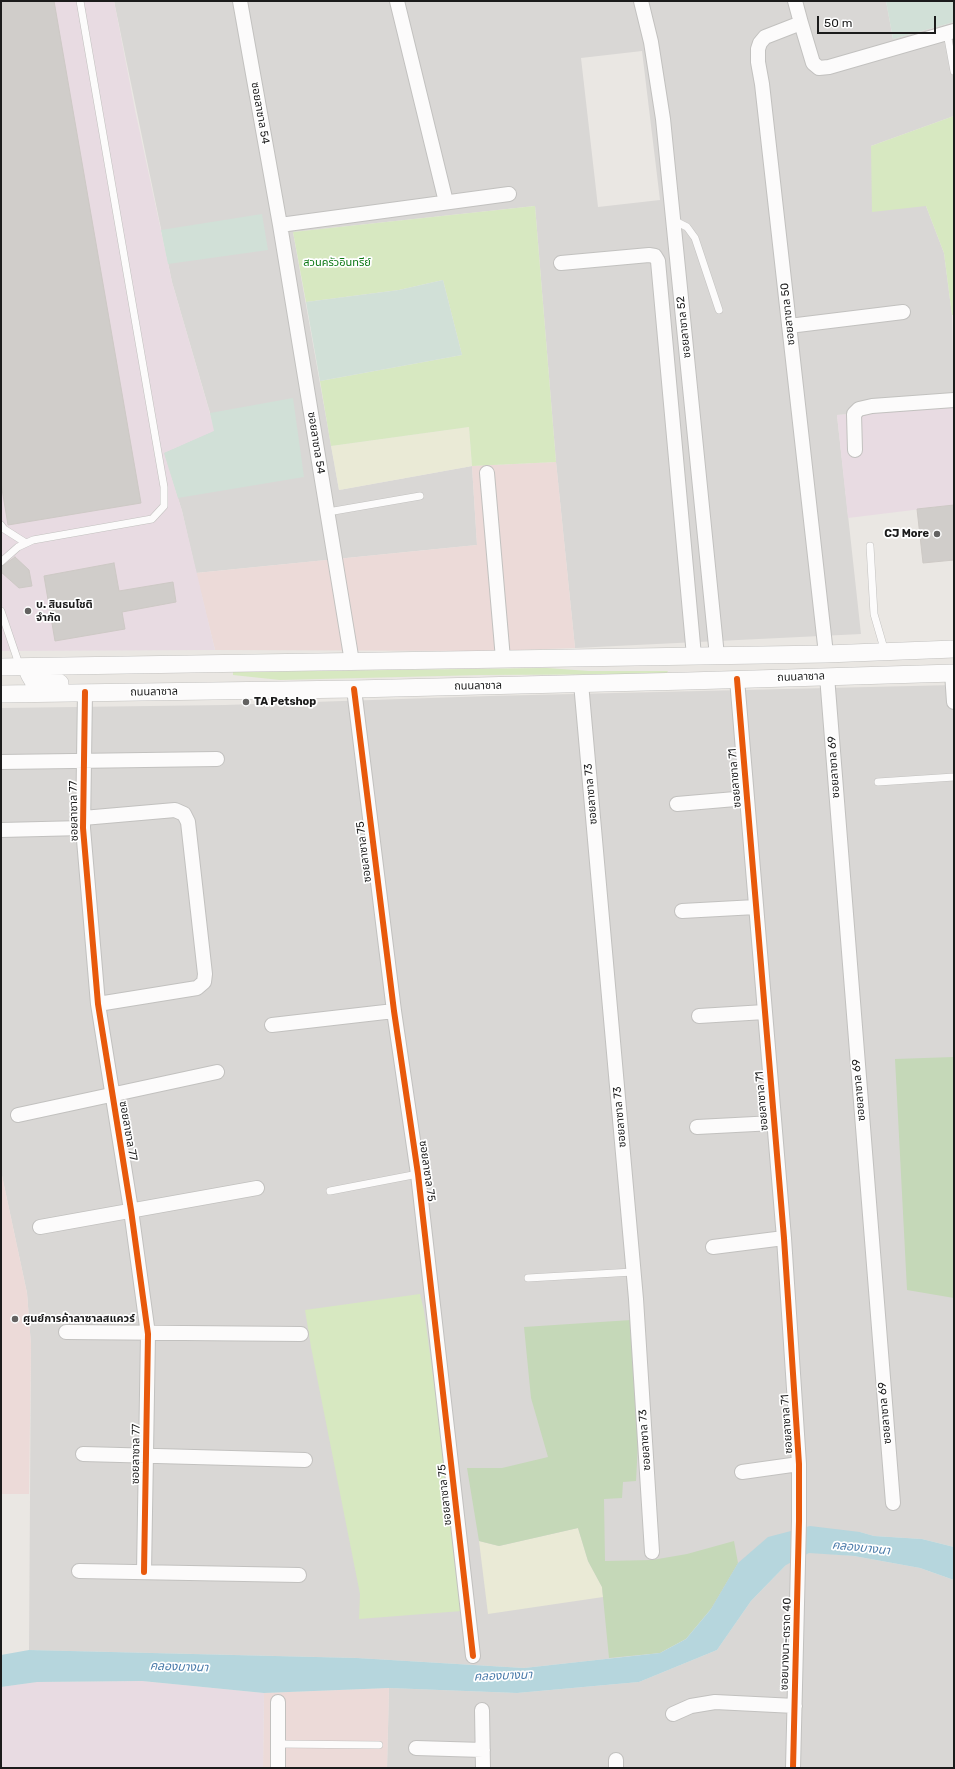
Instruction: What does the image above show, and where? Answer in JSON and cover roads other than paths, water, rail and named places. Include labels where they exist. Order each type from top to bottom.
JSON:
[{"type":"street","name":"ซอยลาซาล 54","points":[[240,1],[280,225],[352,662]]},
{"type":"street","points":[[397,1],[446,202]]},
{"type":"street","name":"ซอยลาซาล 52","points":[[641,1],[657,73],[673,220],[706,656]]},
{"type":"street","points":[[795,1],[813,63],[819,68],[830,67],[950,32]]},
{"type":"street","name":"ซอยลาซาล 50","points":[[801,23],[765,37],[760,42],[758,49],[826,654]]},
{"type":"street","points":[[280,225],[509,194]]},
{"type":"street","points":[[561,263],[649,255],[655,256],[658,261],[706,656],[714,664],[722,666],[790,664],[807,667],[808,671],[801,677]]},
{"type":"street","points":[[789,326],[903,312]]},
{"type":"street","points":[[855,450],[854,414],[859,409],[872,406],[954,400]]},
{"type":"street","points":[[487,473],[503,659]]},
{"type":"street","name":"ถนนลาซาล","points":[[1,668],[886,653],[954,649]]},
{"type":"street","points":[[826,654],[836,666],[843,670],[924,667],[948,673],[954,702]]},
{"type":"street","points":[[688,682],[706,656]]},
{"type":"street","points":[[564,658],[580,664],[622,667],[669,666],[675,668],[677,672],[666,682]]},
{"type":"street","points":[[47,667],[35,667],[29,674],[33,680],[43,683],[233,682],[252,690]]},
{"type":"street","name":"ถนนลาซาล","points":[[1,694],[688,682],[737,679],[948,673]]},
{"type":"street","name":"ซอยลาซาล 69","points":[[827,676],[893,1503]]},
{"type":"street","points":[[1,679],[4,680],[5,685],[1,688]]},
{"type":"street","name":"ซอยลาซาล 71","points":[[737,679],[784,1238],[799,1464],[799,1521]]},
{"type":"street","name":"ซอยลาซาล 73","points":[[581,683],[633,1272],[652,1552]]},
{"type":"street","name":"ซอยลาซาล 75","points":[[354,689],[394,1011],[418,1174],[473,1656]]},
{"type":"street","name":"ซอยลาซาล 77","points":[[85,692],[83,823],[98,1004],[131,1210],[148,1334],[144,1572]]},
{"type":"street","points":[[1,762],[217,759]]},
{"type":"street","points":[[677,804],[747,798]]},
{"type":"street","points":[[1,830],[83,823],[175,810],[184,814],[188,822],[205,974],[204,982],[197,988],[98,1004]]},
{"type":"street","points":[[682,911],[756,907]]},
{"type":"street","points":[[272,1025],[394,1011]]},
{"type":"street","points":[[699,1016],[765,1012]]},
{"type":"street","points":[[18,1115],[217,1072]]},
{"type":"street","points":[[697,1127],[774,1123]]},
{"type":"street","points":[[40,1227],[257,1188]]},
{"type":"street","points":[[713,1247],[784,1238]]},
{"type":"street","points":[[66,1332],[148,1334],[301,1334]]},
{"type":"street","points":[[83,1454],[305,1460]]},
{"type":"street","points":[[742,1472],[799,1464]]},
{"type":"street","name":"ซอยบางนา-ตราด 40","points":[[793,1768],[799,1521]]},
{"type":"street","points":[[79,1571],[299,1575]]},
{"type":"street","points":[[278,1702],[278,1768]]},
{"type":"street","points":[[673,1714],[691,1706],[715,1702],[795,1706]]},
{"type":"street","points":[[482,1710],[483,1768]]},
{"type":"street","points":[[416,1748],[483,1750]]},
{"type":"lane","points":[[1,562],[18,547],[33,540],[152,519],[164,506],[164,487],[80,1]]},
{"type":"lane","points":[[950,32],[954,71]]},
{"type":"lane","points":[[673,220],[687,227],[695,238],[719,310]]},
{"type":"lane","points":[[328,512],[420,496]]},
{"type":"lane","points":[[1,525],[4,529],[26,543]]},
{"type":"lane","points":[[870,546],[874,614],[886,653]]},
{"type":"lane","points":[[1,611],[20,667]]},
{"type":"lane","points":[[878,782],[954,778]]},
{"type":"lane","points":[[330,1191],[418,1174]]},
{"type":"lane","points":[[528,1278],[633,1272]]},
{"type":"lane","points":[[279,1744],[379,1744]]},
{"type":"water","name":"คลองบางนา","points":[[810,1526],[860,1532],[874,1536],[922,1539],[954,1547],[954,1580],[920,1568],[854,1556],[809,1553],[786,1565],[751,1601],[717,1650],[639,1682],[517,1693],[389,1688],[264,1693],[142,1681],[37,1682],[1,1687],[1,1655],[29,1650],[357,1658],[524,1668],[660,1653],[686,1639],[711,1609],[738,1563],[768,1537]]},
{"type":"place","name":"CJ More","points":[[937,534]]},
{"type":"place","name":"บ. สินธนโชติ จำกัด","points":[[28,611]]},
{"type":"place","name":"TA Petshop","points":[[246,702]]},
{"type":"place","name":"ศูนย์การค้าลาซาลสแควร์","points":[[15,1319]]},
{"type":"park label","name":"สวนครัวอินทรีย์","points":[[337,263]]}]
